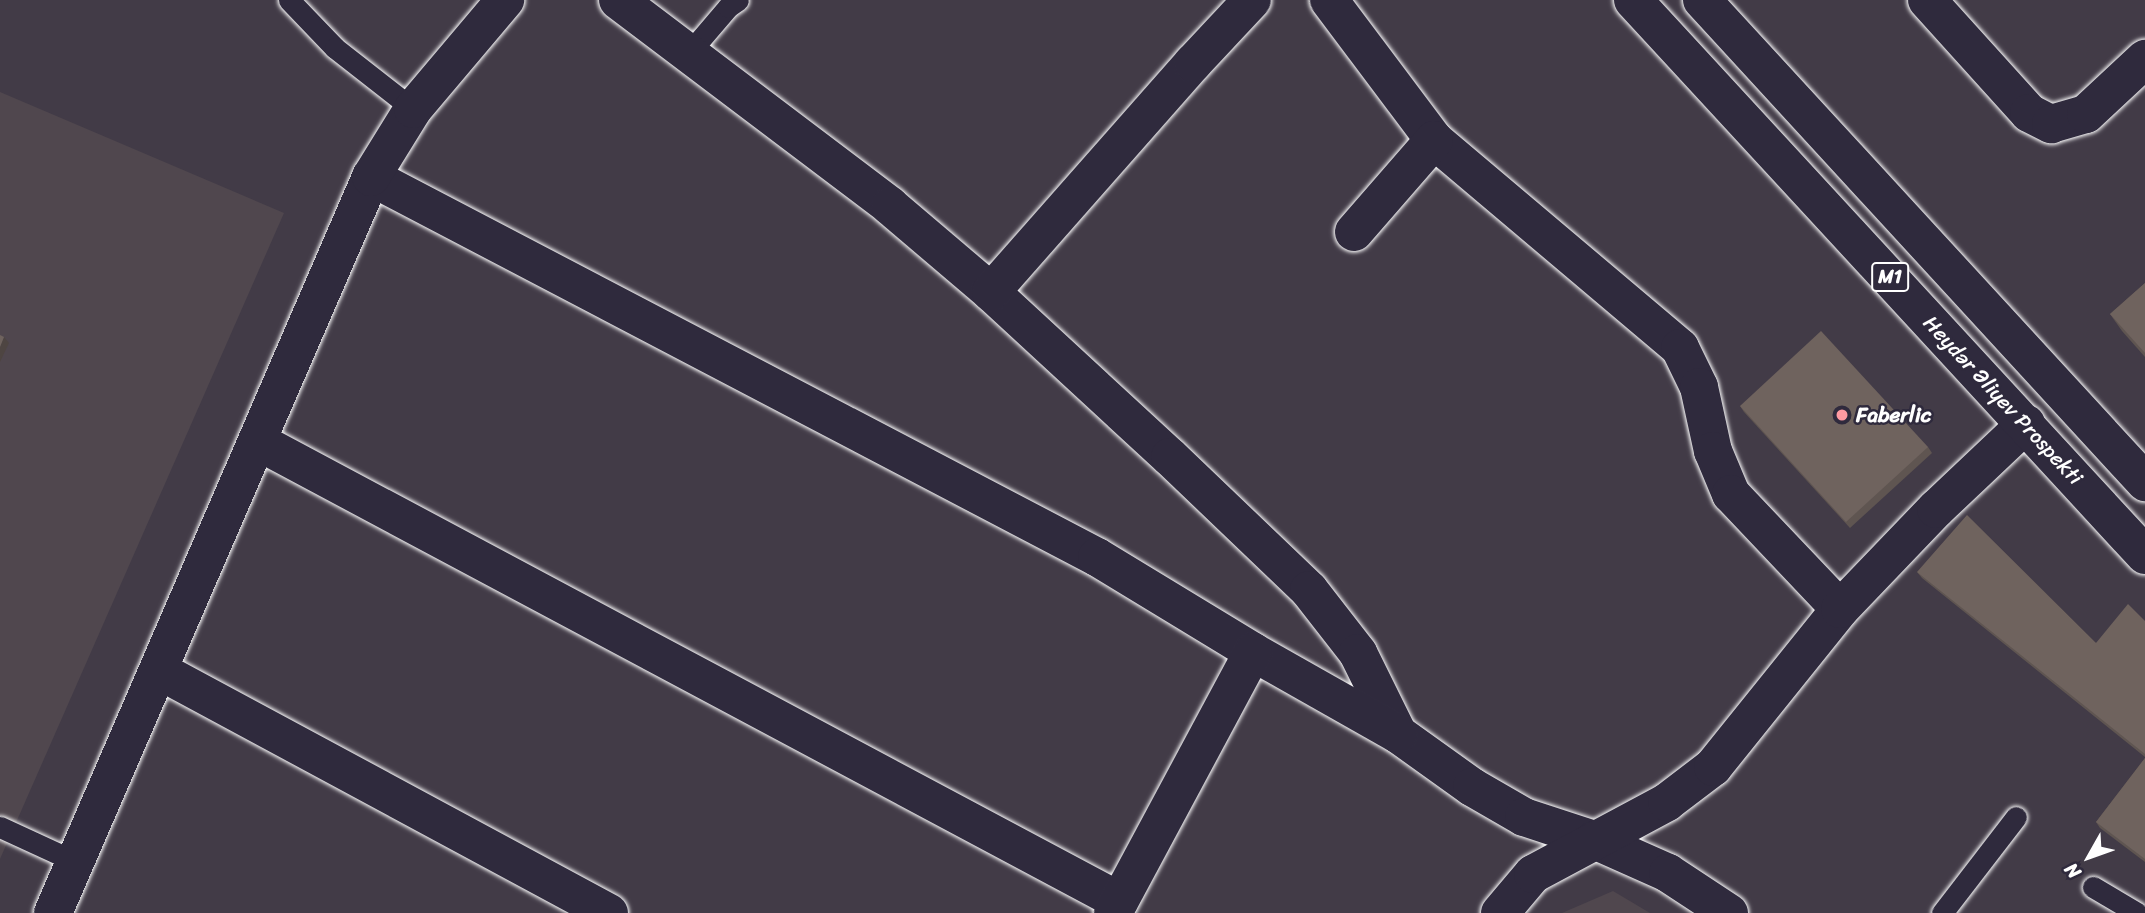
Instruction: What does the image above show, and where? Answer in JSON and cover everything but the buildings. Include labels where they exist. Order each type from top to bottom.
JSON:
[{"type":"main road","points":[[57,912],[76,862],[371,177],[413,109],[505,0]]},
{"type":"main road","points":[[618,0],[687,55],[890,206],[991,292],[1170,457],[1308,590],[1358,653],[1398,734]]},
{"type":"main road","points":[[991,292],[1252,0]]},
{"type":"main road","points":[[1329,0],[1434,140],[1680,348],[1699,387],[1713,451],[1731,494],[1840,608]]},
{"type":"main road","name":"Heydər Əliyev Prospekti","points":[[1633,0],[2145,555]]},
{"type":"main road","name":"M1","points":[[1702,0],[2145,482]]},
{"type":"main road","points":[[1927,0],[2029,113],[2051,124],[2086,114],[2145,59]]},
{"type":"main road","points":[[1354,232],[1434,140]]},
{"type":"main road","points":[[371,177],[1097,557],[1253,652],[1398,734],[1472,788],[1524,817],[1594,840],[1668,873],[1729,913]]},
{"type":"main road","points":[[1500,913],[1533,874],[1667,802],[1713,767],[1840,608],[1936,509],[2026,424]]},
{"type":"main road","points":[[259,442],[1116,907],[1253,652]]},
{"type":"main road","points":[[160,671],[609,913]]},
{"type":"lane","points":[[289,0],[335,48],[413,109]]},
{"type":"lane","points":[[687,55],[728,7],[738,0]]},
{"type":"lane","points":[[1942,913],[2015,817]]},
{"type":"lane","points":[[0,827],[76,862]]},
{"type":"lane","points":[[2093,887],[2137,913]]},
{"type":"shaded area","points":[[0,92],[284,213],[0,859]]},
{"type":"shaded area","points":[[1613,891],[1650,913],[1562,913]]},
{"type":"place","name":"Faberlic","points":[[1842,415]]}]
